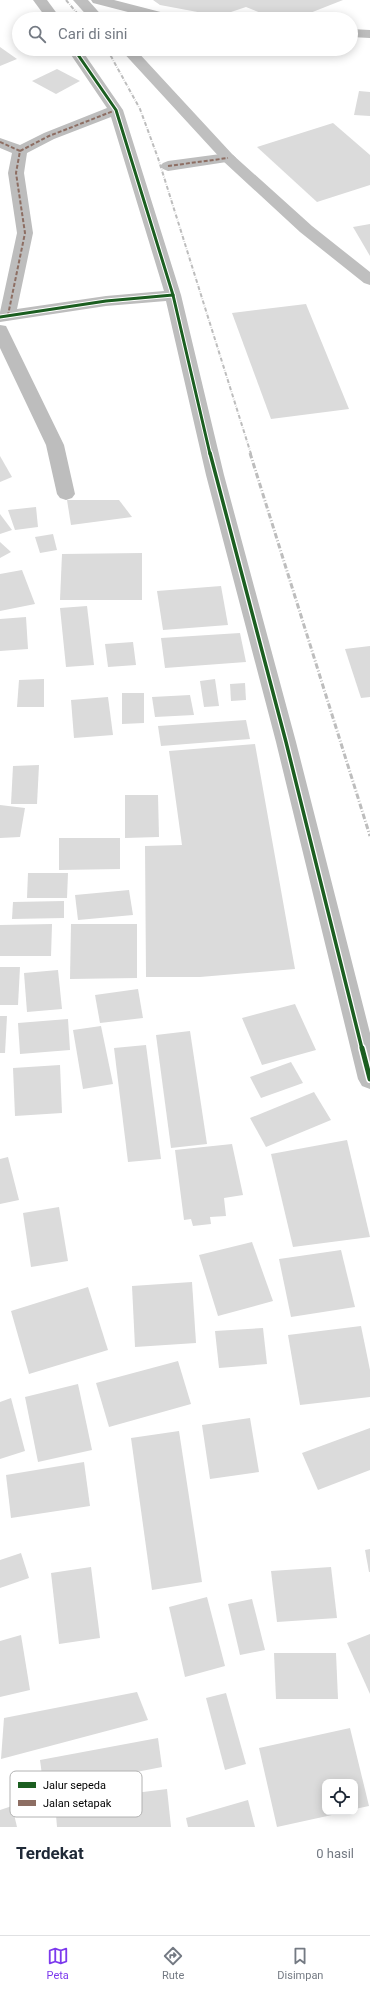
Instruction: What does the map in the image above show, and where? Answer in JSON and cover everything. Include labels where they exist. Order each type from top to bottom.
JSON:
[{"type":"main road","points":[[80,0],[91,12]]},
{"type":"main road","points":[[134,56],[228,158],[306,229],[370,280]]},
{"type":"street","points":[[40,0],[49,12]]},
{"type":"street","points":[[98,0],[144,12]]},
{"type":"street","points":[[358,33],[370,34]]},
{"type":"street","points":[[79,56],[116,110],[173,295],[215,475],[286,742],[370,1079]]},
{"type":"street","points":[[20,151],[49,136],[116,110]]},
{"type":"street","points":[[0,142],[20,151]]},
{"type":"street","points":[[20,151],[16,172],[25,233],[3,320],[55,445],[66,494]]},
{"type":"street","points":[[168,166],[228,158]]},
{"type":"street","points":[[3,320],[106,302],[173,295]]},
{"type":"building","points":[[153,0],[343,0],[313,12],[258,12],[246,7],[231,12],[198,12],[160,5]]},
{"type":"building","points":[[0,47],[17,59],[0,66]]},
{"type":"building","points":[[57,69],[80,81],[56,94],[32,81]]},
{"type":"building","points":[[359,91],[370,92],[370,116],[354,115]]},
{"type":"building","points":[[333,123],[370,155],[370,185],[317,202],[257,147]]},
{"type":"building","points":[[370,224],[370,256],[353,227]]},
{"type":"building","points":[[306,304],[349,409],[271,419],[232,313]]},
{"type":"building","points":[[0,456],[12,477],[0,482]]},
{"type":"building","points":[[67,500],[119,500],[132,517],[71,525]]},
{"type":"building","points":[[36,507],[38,527],[15,530],[8,510]]},
{"type":"building","points":[[0,514],[12,530],[0,534]]},
{"type":"building","points":[[53,534],[57,550],[40,553],[35,537]]},
{"type":"building","points":[[0,542],[11,552],[0,558]]},
{"type":"building","points":[[142,553],[142,600],[60,600],[62,554]]},
{"type":"building","points":[[22,570],[35,604],[0,611],[0,574]]},
{"type":"building","points":[[221,586],[228,625],[163,630],[157,591]]},
{"type":"building","points":[[87,606],[94,665],[66,667],[60,608]]},
{"type":"building","points":[[26,617],[28,649],[0,651],[0,619]]},
{"type":"building","points":[[240,633],[246,662],[165,668],[161,638]]},
{"type":"building","points":[[133,642],[136,665],[108,667],[105,644]]},
{"type":"building","points":[[370,646],[370,697],[361,698],[345,649]]},
{"type":"building","points":[[44,679],[44,707],[17,707],[19,680]]},
{"type":"building","points":[[215,679],[219,706],[204,707],[200,681]]},
{"type":"building","points":[[245,683],[246,700],[231,701],[230,684]]},
{"type":"building","points":[[122,693],[144,693],[144,723],[122,724]]},
{"type":"building","points":[[190,695],[194,715],[155,717],[152,697]]},
{"type":"building","points":[[108,697],[113,735],[74,738],[71,700]]},
{"type":"building","points":[[246,720],[250,739],[161,746],[158,726]]},
{"type":"building","points":[[255,744],[295,969],[200,977],[146,977],[145,846],[182,845],[169,751]]},
{"type":"building","points":[[39,765],[37,804],[11,804],[13,766]]},
{"type":"building","points":[[125,795],[158,795],[159,837],[125,838]]},
{"type":"building","points":[[0,805],[25,808],[20,837],[0,838]]},
{"type":"building","points":[[59,838],[120,838],[120,869],[59,870]]},
{"type":"building","points":[[28,873],[68,873],[67,898],[27,898]]},
{"type":"building","points":[[129,890],[133,915],[78,920],[75,895]]},
{"type":"building","points":[[64,901],[64,918],[12,919],[13,902]]},
{"type":"building","points":[[52,924],[51,956],[0,956],[0,925]]},
{"type":"building","points":[[71,924],[137,924],[137,978],[70,979]]},
{"type":"building","points":[[0,967],[20,967],[18,1005],[0,1005]]},
{"type":"building","points":[[58,970],[62,1009],[27,1012],[24,973]]},
{"type":"building","points":[[138,989],[143,1018],[100,1023],[95,995]]},
{"type":"building","points":[[295,1004],[316,1050],[262,1065],[242,1018]]},
{"type":"building","points":[[0,1016],[7,1016],[5,1053],[0,1053]]},
{"type":"building","points":[[68,1019],[70,1050],[20,1054],[18,1023]]},
{"type":"building","points":[[101,1026],[113,1084],[83,1089],[73,1030]]},
{"type":"building","points":[[190,1031],[207,1144],[171,1148],[156,1035]]},
{"type":"building","points":[[146,1045],[161,1159],[128,1162],[114,1048]]},
{"type":"building","points":[[291,1062],[303,1083],[261,1098],[250,1077]]},
{"type":"building","points":[[60,1065],[62,1113],[15,1116],[13,1068]]},
{"type":"building","points":[[314,1092],[331,1120],[266,1147],[250,1118]]},
{"type":"building","points":[[347,1140],[370,1237],[293,1247],[271,1154]]},
{"type":"building","points":[[232,1144],[243,1195],[224,1198],[226,1216],[210,1217],[211,1224],[193,1226],[191,1219],[184,1220],[175,1150]]},
{"type":"building","points":[[8,1157],[19,1200],[0,1204],[0,1159]]},
{"type":"building","points":[[59,1207],[68,1261],[31,1267],[23,1213]]},
{"type":"building","points":[[252,1242],[273,1301],[218,1316],[199,1255]]},
{"type":"building","points":[[341,1250],[355,1307],[291,1317],[279,1259]]},
{"type":"building","points":[[192,1282],[196,1343],[135,1347],[132,1286]]},
{"type":"building","points":[[88,1287],[108,1350],[29,1374],[11,1311]]},
{"type":"building","points":[[361,1326],[370,1370],[370,1397],[300,1405],[288,1335]]},
{"type":"building","points":[[263,1328],[267,1364],[219,1368],[215,1331]]},
{"type":"building","points":[[178,1361],[191,1404],[109,1427],[96,1383]]},
{"type":"building","points":[[78,1384],[92,1450],[38,1462],[25,1397]]},
{"type":"building","points":[[11,1398],[25,1451],[0,1459],[0,1402]]},
{"type":"building","points":[[250,1418],[259,1472],[210,1479],[202,1425]]},
{"type":"building","points":[[370,1428],[370,1470],[318,1490],[302,1453]]},
{"type":"building","points":[[179,1431],[202,1582],[152,1590],[131,1438]]},
{"type":"building","points":[[84,1462],[90,1506],[11,1518],[6,1475]]},
{"type":"building","points":[[370,1549],[370,1572],[369,1572],[365,1550]]},
{"type":"building","points":[[21,1553],[29,1578],[0,1588],[0,1560]]},
{"type":"building","points":[[91,1567],[100,1638],[59,1644],[51,1573]]},
{"type":"building","points":[[331,1567],[337,1618],[277,1622],[271,1571]]},
{"type":"building","points":[[207,1597],[225,1666],[185,1677],[169,1607]]},
{"type":"building","points":[[252,1599],[265,1650],[240,1655],[228,1604]]},
{"type":"building","points":[[370,1634],[370,1694],[347,1643]]},
{"type":"building","points":[[21,1635],[30,1690],[0,1697],[0,1641]]},
{"type":"building","points":[[274,1653],[336,1653],[338,1699],[276,1699]]},
{"type":"building","points":[[137,1692],[148,1720],[1,1759],[4,1718]]},
{"type":"building","points":[[226,1693],[246,1764],[225,1770],[206,1698]]},
{"type":"building","points":[[350,1728],[369,1806],[358,1808],[358,1779],[322,1779],[322,1815],[332,1815],[277,1827],[259,1748]]},
{"type":"building","points":[[158,1738],[162,1767],[141,1771],[41,1771],[40,1760]]},
{"type":"building","points":[[167,1789],[171,1827],[57,1827],[56,1817],[142,1817],[142,1792]]},
{"type":"building","points":[[248,1800],[255,1827],[188,1827],[186,1818]]},
{"type":"building","points":[[10,1807],[10,1817],[15,1817],[17,1827],[0,1827],[0,1810]]},
{"type":"railway","points":[[66,0],[76,12]]},
{"type":"railway","points":[[111,56],[140,109],[158,158],[251,454]]},
{"type":"railway","points":[[250,453],[370,836]]},
{"type":"marked path","points":[[20,151],[49,136],[116,110]]},
{"type":"marked path","points":[[0,142],[20,151],[16,173],[25,233],[8,315]]},
{"type":"marked path","points":[[168,166],[228,158]]},
{"type":"cycle path","points":[[79,56],[116,110],[173,295]]},
{"type":"cycle path","points":[[0,317],[106,301],[173,295],[215,475],[286,742],[370,1079]]}]
